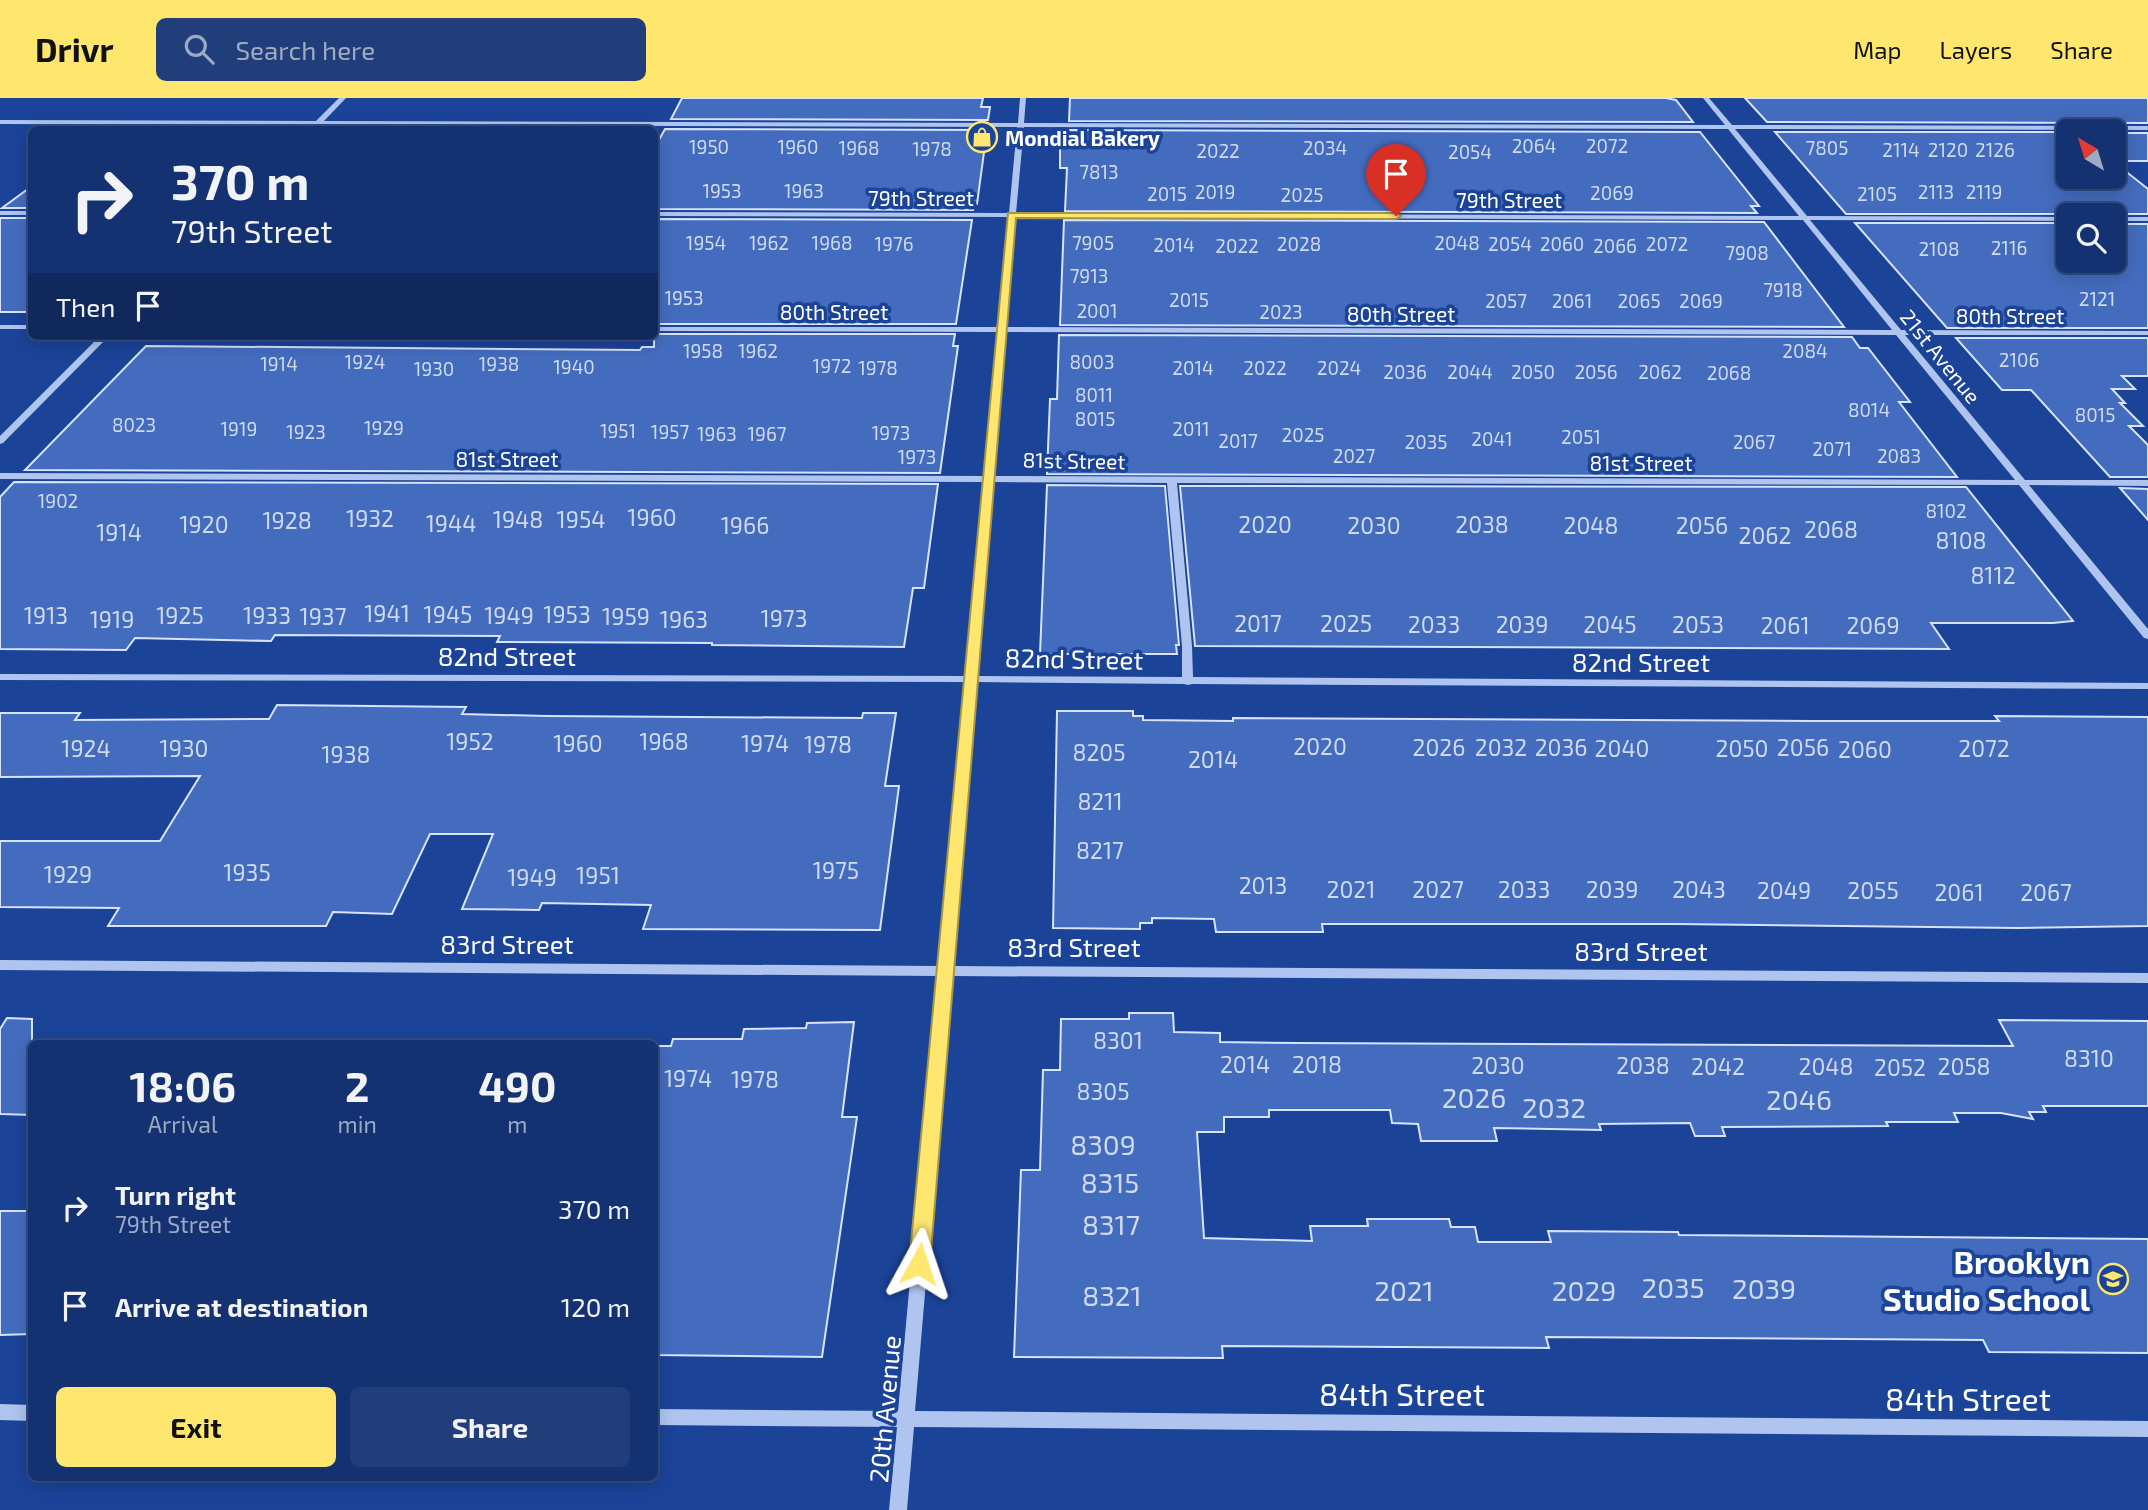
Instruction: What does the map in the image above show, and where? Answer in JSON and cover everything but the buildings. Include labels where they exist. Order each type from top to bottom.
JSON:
[{"type":"street","points":[[314,126],[343,98]]},
{"type":"street","name":"20th Avenue","points":[[898,1510],[1023,98]]},
{"type":"street","name":"21st Avenue","points":[[1706,98],[2148,636]]},
{"type":"street","points":[[0,122],[2148,128]]},
{"type":"street","points":[[0,213],[28,213]]},
{"type":"street","name":"79th Street","points":[[658,214],[2056,219]]},
{"type":"street","points":[[2126,219],[2148,219]]},
{"type":"street","points":[[0,327],[28,327]]},
{"type":"street","name":"80th Street","points":[[658,328],[2148,333]]},
{"type":"street","points":[[0,442],[101,340]]},
{"type":"street","name":"81st Street","points":[[0,476],[2148,483]]},
{"type":"street","points":[[1172,480],[1188,682]]},
{"type":"street","name":"82nd Street","points":[[0,677],[2148,686]]},
{"type":"street","name":"83rd Street","points":[[0,965],[2148,978]]},
{"type":"street","points":[[0,1412],[28,1413]]},
{"type":"street","name":"84th Street","points":[[658,1417],[2148,1429]]},
{"type":"place","name":"Mondial Bakery","points":[[982,137]]},
{"type":"place","name":"Brooklyn Studio School","points":[[2113,1279]]},
{"type":"route","points":[[919,1264],[1012,215],[1396,216]]}]
